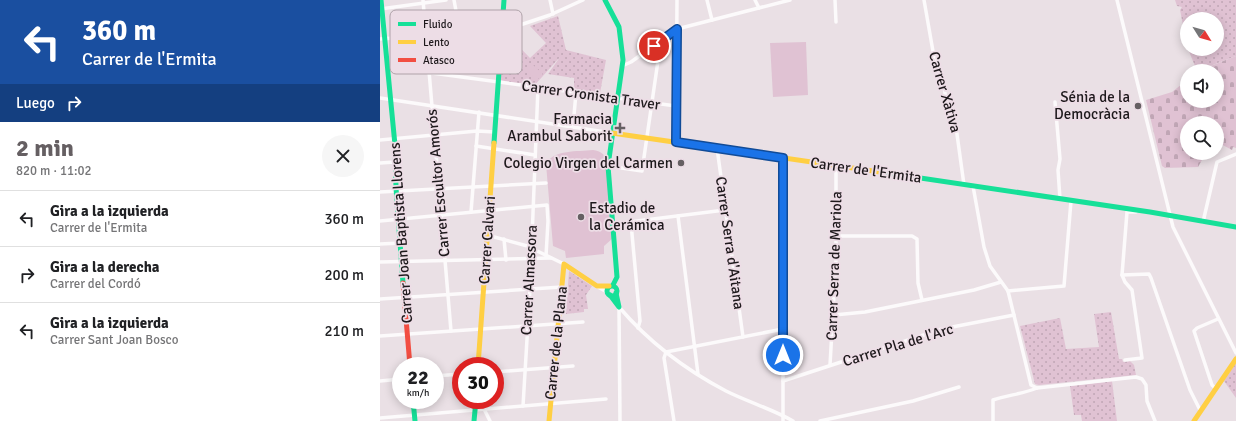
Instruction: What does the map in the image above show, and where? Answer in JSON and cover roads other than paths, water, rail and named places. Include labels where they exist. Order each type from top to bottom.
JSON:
[{"type":"street","name":"Carrer Joan Baptista Llorens","points":[[381,0],[382,39],[387,67],[394,139],[396,192],[409,357]]},
{"type":"street","points":[[381,9],[446,0]]},
{"type":"street","points":[[454,0],[456,10]]},
{"type":"street","name":"Carrer Calvari","points":[[503,10],[504,0]]},
{"type":"street","points":[[550,0],[553,14]]},
{"type":"street","points":[[522,24],[553,14],[583,0]]},
{"type":"street","points":[[605,0],[619,27],[622,66],[608,166],[617,277],[608,294]]},
{"type":"street","points":[[676,142],[678,0]]},
{"type":"street","points":[[707,0],[712,20]]},
{"type":"street","points":[[755,0],[758,8]]},
{"type":"street","points":[[622,66],[631,62],[677,29],[790,0]]},
{"type":"street","points":[[835,0],[836,22]]},
{"type":"street","name":"Carrer Xàtiva","points":[[924,0],[934,57],[944,85],[947,110],[956,127],[964,185]]},
{"type":"street","points":[[1117,0],[1169,216],[1218,319],[1236,353]]},
{"type":"street","points":[[608,166],[642,171],[661,40]]},
{"type":"street","name":"Carrer Escultor Amorós","points":[[428,74],[451,331]]},
{"type":"street","name":"Carrer Cronista Traver","points":[[442,74],[676,106]]},
{"type":"street","name":"Carrer Calvari","points":[[479,357],[499,74]]},
{"type":"street","name":"Carrer Almassora","points":[[523,406],[530,289],[538,87]]},
{"type":"street","points":[[573,126],[576,93]]},
{"type":"street","name":"Carrer de l'Ermita","points":[[380,98],[1150,212],[1236,227]]},
{"type":"street","points":[[1055,102],[1060,159],[1058,170],[1060,199]]},
{"type":"street","points":[[471,212],[478,112]]},
{"type":"street","points":[[380,140],[477,131],[495,132]]},
{"type":"street","points":[[476,146],[535,155]]},
{"type":"street","name":"Carrer Serra d'Aitana","points":[[717,148],[743,337]]},
{"type":"street","points":[[1203,222],[1217,162],[1236,154]]},
{"type":"street","points":[[783,158],[783,421]]},
{"type":"street","points":[[380,163],[395,162]]},
{"type":"street","name":"Carrer Serra de Mariola","points":[[830,365],[834,316],[836,166]]},
{"type":"street","points":[[380,192],[534,184],[546,182]]},
{"type":"street","points":[[973,186],[984,247],[990,266],[1008,291],[1031,385],[1036,388]]},
{"type":"street","points":[[1008,291],[1064,286],[1071,201]]},
{"type":"street","points":[[380,221],[490,210],[533,208],[547,205],[548,221],[546,256]]},
{"type":"street","points":[[613,224],[631,223],[725,210]]},
{"type":"street","points":[[1125,360],[1142,358],[1132,290],[1125,282],[1122,275],[1128,212],[1150,212]]},
{"type":"street","points":[[678,216],[698,374]]},
{"type":"street","points":[[631,223],[640,321],[638,328]]},
{"type":"street","points":[[487,234],[531,248],[564,264],[608,294],[638,328],[666,352],[698,374],[728,392],[783,415],[793,421]]},
{"type":"street","points":[[836,236],[912,236],[917,239],[918,283],[922,300]]},
{"type":"street","points":[[504,239],[506,260]]},
{"type":"street","points":[[380,244],[400,243]]},
{"type":"street","points":[[380,262],[445,259],[506,260],[551,258]]},
{"type":"street","name":"Carrer de la Plana","points":[[549,421],[564,264]]},
{"type":"street","points":[[1122,275],[1149,274],[1190,390],[1200,410]]},
{"type":"street","points":[[834,316],[865,312],[1001,282]]},
{"type":"street","points":[[597,286],[611,286],[616,288],[619,307],[620,421]]},
{"type":"street","points":[[380,299],[562,287]]},
{"type":"street","points":[[608,294],[616,293]]},
{"type":"street","name":"Carrer Pla de l'Arc","points":[[783,380],[942,329],[1014,315]]},
{"type":"street","points":[[1215,388],[1212,385],[1194,331],[1196,328],[1218,319]]},
{"type":"street","points":[[380,336],[583,322]]},
{"type":"street","points":[[666,352],[783,329]]},
{"type":"street","points":[[666,352],[664,358],[674,421]]},
{"type":"street","points":[[1194,421],[1236,358]]},
{"type":"street","points":[[504,371],[573,366]]},
{"type":"street","points":[[994,421],[993,400],[1036,388],[1136,377],[1142,379],[1146,385],[1147,401],[1154,421]]},
{"type":"street","points":[[380,381],[392,380]]},
{"type":"street","points":[[820,421],[913,401],[959,387]]},
{"type":"street","points":[[504,407],[606,399]]},
{"type":"street","points":[[414,409],[415,421]]},
{"type":"street","points":[[381,417],[484,409],[490,421]]},
{"type":"street","points":[[474,421],[475,410]]},
{"type":"place","name":"Sénia de la Democràcia","points":[[1138,106]]},
{"type":"place","name":"Farmacia Arambul Saborit","points":[[620,128]]},
{"type":"place","name":"Colegio Virgen del Carmen","points":[[681,163]]},
{"type":"place","name":"Estadio de la Cerámica","points":[[581,217]]}]
